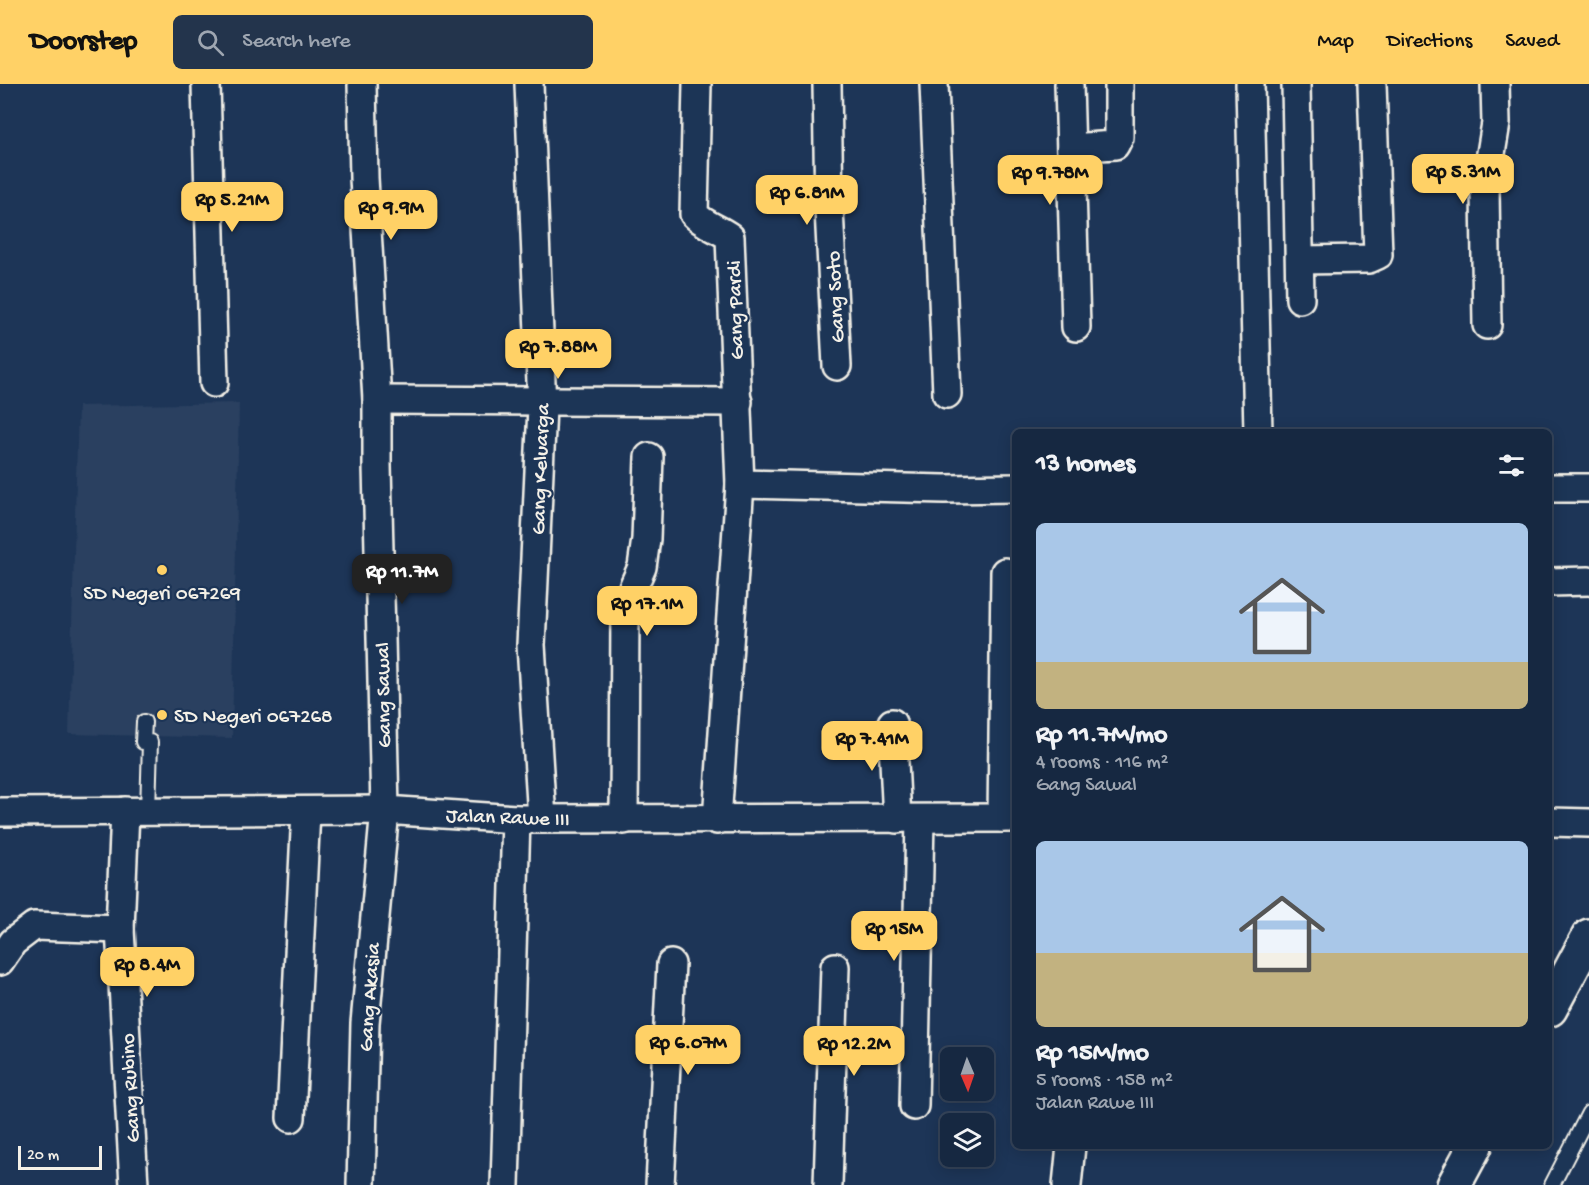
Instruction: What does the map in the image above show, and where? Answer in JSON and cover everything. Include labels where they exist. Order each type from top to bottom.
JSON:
[{"type":"street","points":[[206,84],[214,383]]},
{"type":"street","name":"Gang Sawal","points":[[362,84],[364,178],[378,400],[376,465],[385,810]]},
{"type":"street","name":"Gang Keluarga","points":[[505,1185],[529,819],[531,645],[542,402],[529,84]]},
{"type":"street","name":"Gang Pardi","points":[[697,84],[694,214],[702,222],[719,228],[730,237],[738,402],[740,484],[717,820]]},
{"type":"street","name":"Gang Soto","points":[[826,84],[829,209],[837,366]]},
{"type":"street","points":[[934,84],[947,393]]},
{"type":"street","points":[[1069,84],[1076,327]]},
{"type":"street","points":[[1071,148],[1115,145],[1119,137],[1119,84]]},
{"type":"street","points":[[1250,84],[1258,429]]},
{"type":"street","points":[[1296,84],[1300,299]]},
{"type":"street","points":[[1300,260],[1369,259],[1378,255],[1372,84]]},
{"type":"street","points":[[1487,325],[1485,190],[1496,123],[1495,84]]},
{"type":"street","points":[[378,400],[738,402]]},
{"type":"street","points":[[624,820],[625,606],[642,567],[646,539],[649,457]]},
{"type":"street","points":[[740,484],[944,489],[1012,488]]},
{"type":"street","points":[[1552,488],[1589,488]]},
{"type":"street","points":[[1005,572],[1009,818]]},
{"type":"street","points":[[1552,582],[1589,580]]},
{"type":"street","points":[[892,723],[908,819],[914,1106]]},
{"type":"street","name":"Jalan Rawe III","points":[[0,812],[385,810],[529,819],[624,820],[1009,818]]},
{"type":"street","name":"Gang Akasia","points":[[361,1185],[364,1023],[385,810]]},
{"type":"street","points":[[291,1118],[306,811]]},
{"type":"street","name":"Gang Rubino","points":[[134,1185],[120,929],[136,812]]},
{"type":"street","points":[[1552,822],[1589,823]]},
{"type":"street","points":[[0,961],[13,942],[34,926],[120,929]]},
{"type":"street","points":[[1552,1005],[1589,936]]},
{"type":"street","points":[[660,1185],[671,964]]},
{"type":"street","points":[[828,1185],[835,967]]},
{"type":"street","points":[[1067,1185],[1071,1149]]},
{"type":"street","points":[[1454,1185],[1473,1149]]},
{"type":"lane","points":[[136,812],[150,742],[143,742],[144,722]]},
{"type":"lane","points":[[1552,1185],[1589,1113]]},
{"type":"shaded area","points":[[239,403],[232,738],[69,734],[78,406]]},
{"type":"place","name":"SD Negeri 067269","points":[[162,570]]},
{"type":"place","name":"SD Negeri 067268","points":[[162,715]]}]
